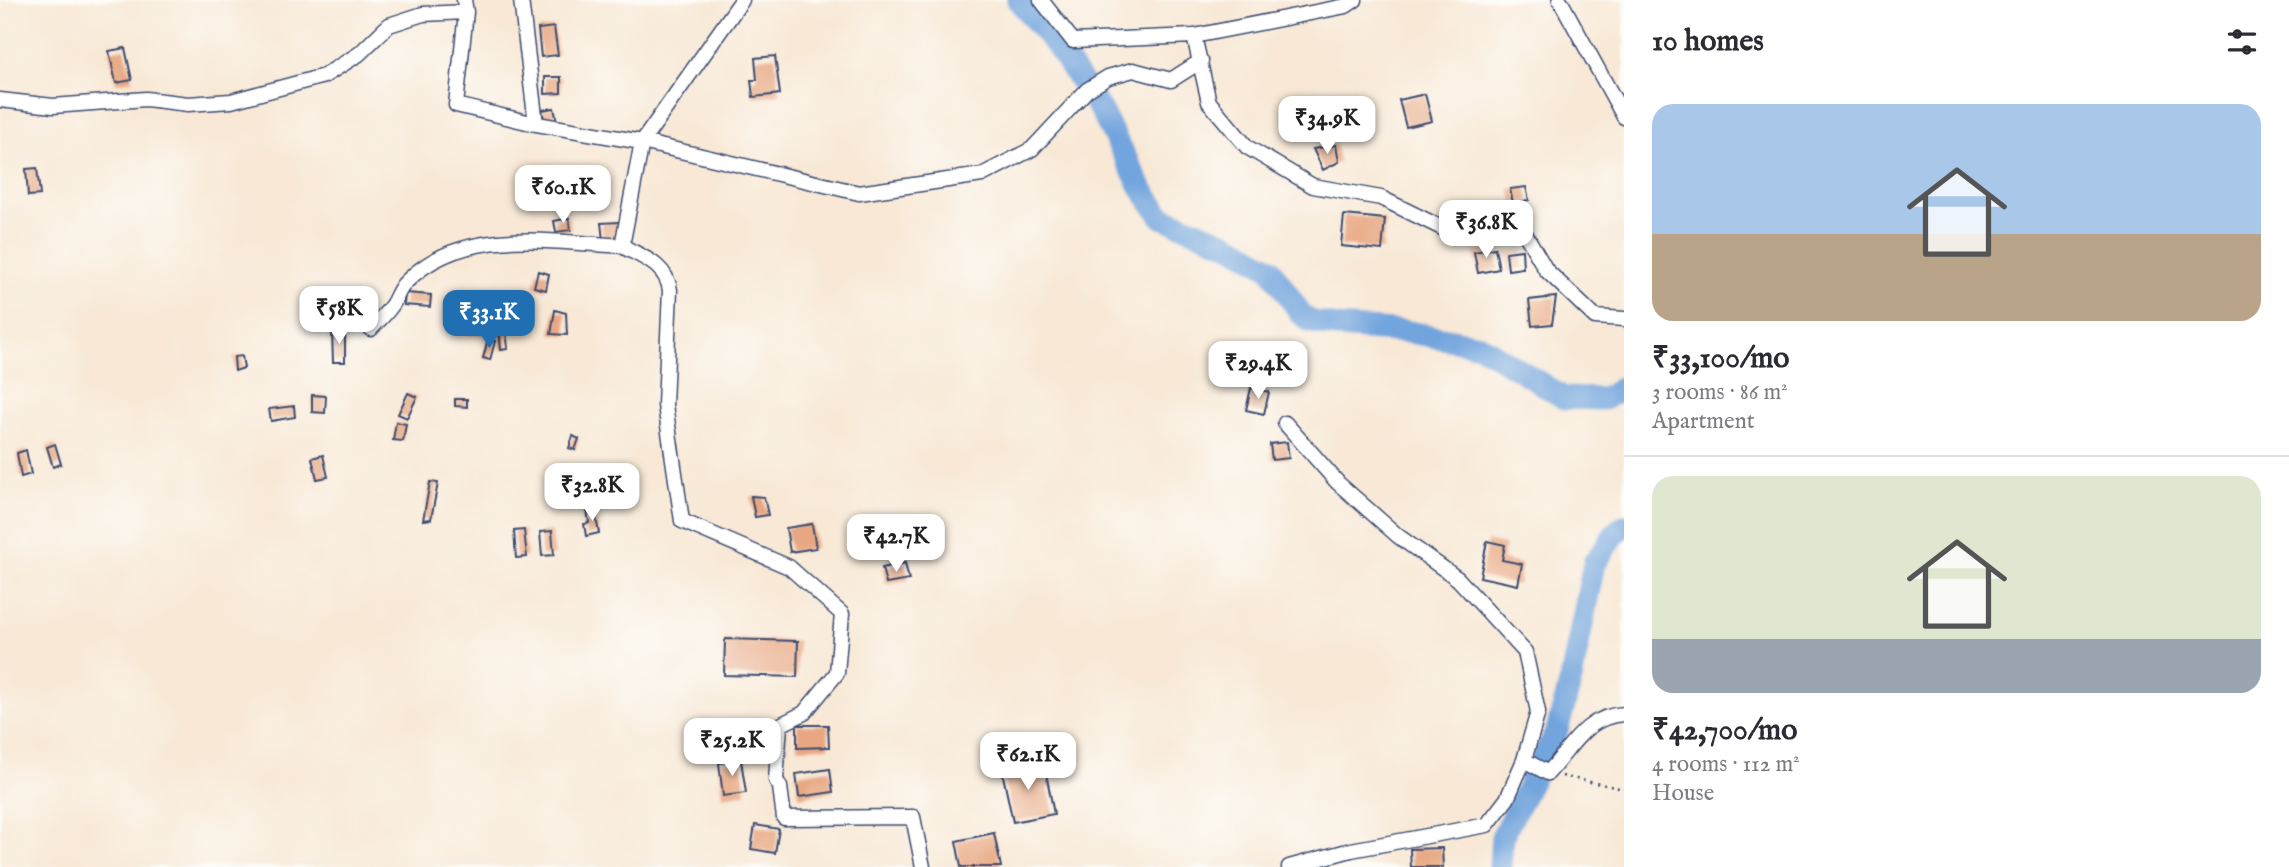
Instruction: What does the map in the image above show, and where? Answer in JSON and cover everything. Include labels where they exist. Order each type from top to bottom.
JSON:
[{"type":"street","points":[[521,0],[536,124]]},
{"type":"street","points":[[622,246],[642,142],[742,0]]},
{"type":"street","points":[[1041,0],[1073,41],[1194,36],[1346,6],[1354,0]]},
{"type":"street","points":[[1560,0],[1624,117]]},
{"type":"street","points":[[0,100],[52,106],[146,99],[188,104],[231,101],[324,76],[359,54],[389,25],[424,14],[465,6],[456,106],[536,124],[642,142],[859,193],[982,175],[1032,149],[1087,89],[1108,77],[1133,69],[1171,80],[1201,61]]},
{"type":"street","points":[[1194,36],[1209,102],[1247,147],[1313,186],[1381,198],[1442,228],[1523,230],[1546,270],[1595,317],[1624,319]]},
{"type":"street","points":[[371,329],[392,305],[404,283],[433,262],[476,244],[522,241],[622,246],[659,266],[668,279],[670,290],[665,405],[682,521],[789,567],[842,614],[837,673],[804,713],[780,725],[776,780],[780,788],[784,818],[913,817],[923,867]]},
{"type":"street","points":[[1285,423],[1338,483],[1398,536],[1458,579],[1525,652],[1538,712],[1524,760],[1507,799],[1487,825],[1351,850],[1289,867]]},
{"type":"street","points":[[1524,760],[1548,773],[1584,729],[1614,715],[1624,714]]},
{"type":"path","points":[[1548,773],[1624,789]]},
{"type":"building","points":[[554,27],[558,55],[541,57],[538,29]]},
{"type":"building","points":[[125,48],[132,80],[116,83],[109,51]]},
{"type":"building","points":[[775,56],[780,94],[753,97],[751,80],[757,80],[755,58]]},
{"type":"building","points":[[545,77],[561,77],[561,93],[545,94]]},
{"type":"building","points":[[1425,94],[1432,121],[1406,127],[1399,100]]},
{"type":"building","points":[[554,108],[557,121],[545,124],[542,110]]},
{"type":"building","points":[[1336,145],[1339,162],[1323,170],[1313,149]]},
{"type":"building","points":[[37,168],[40,195],[28,196],[26,169]]},
{"type":"building","points":[[1526,187],[1529,200],[1513,203],[1510,189]]},
{"type":"building","points":[[1344,215],[1385,219],[1382,250],[1341,246]]},
{"type":"building","points":[[569,218],[571,230],[556,232],[554,221]]},
{"type":"building","points":[[619,222],[620,239],[603,240],[601,223]]},
{"type":"building","points":[[1495,248],[1499,269],[1478,273],[1474,252]]},
{"type":"building","points":[[1522,250],[1523,268],[1508,270],[1506,252]]},
{"type":"building","points":[[538,271],[549,274],[546,290],[534,287]]},
{"type":"building","points":[[405,293],[431,295],[430,307],[404,305]]},
{"type":"building","points":[[1556,297],[1552,324],[1532,326],[1529,300]]},
{"type":"building","points":[[555,310],[566,313],[567,335],[551,334]]},
{"type":"building","points":[[468,319],[486,319],[486,334],[468,335]]},
{"type":"building","points":[[506,328],[508,349],[501,350],[499,329]]},
{"type":"building","points":[[332,331],[345,331],[345,362],[333,362]]},
{"type":"building","points":[[488,339],[495,341],[490,360],[483,358]]},
{"type":"building","points":[[242,356],[244,368],[235,371],[234,357]]},
{"type":"building","points":[[1251,388],[1269,392],[1264,414],[1246,410]]},
{"type":"building","points":[[408,393],[417,397],[407,418],[398,414]]},
{"type":"building","points":[[312,395],[326,396],[325,413],[312,412]]},
{"type":"building","points":[[455,399],[467,399],[467,407],[455,406]]},
{"type":"building","points":[[294,406],[295,417],[271,421],[269,409]]},
{"type":"building","points":[[396,422],[406,424],[403,441],[393,440]]},
{"type":"building","points":[[573,436],[579,439],[575,450],[569,448]]},
{"type":"building","points":[[1287,442],[1289,458],[1272,460],[1270,444]]},
{"type":"building","points":[[55,444],[61,464],[53,467],[47,447]]},
{"type":"building","points":[[26,450],[31,474],[21,477],[17,453]]},
{"type":"building","points":[[323,455],[328,477],[317,479],[312,458]]},
{"type":"building","points":[[430,482],[438,483],[431,519],[423,520]]},
{"type":"building","points":[[751,496],[764,497],[768,515],[755,517]]},
{"type":"building","points":[[594,507],[599,533],[586,536],[584,524],[589,523],[587,509]]},
{"type":"building","points":[[812,524],[816,548],[790,552],[786,528]]},
{"type":"building","points":[[524,530],[527,557],[516,558],[514,531]]},
{"type":"building","points":[[552,531],[554,555],[542,556],[540,532]]},
{"type":"building","points":[[1487,541],[1505,545],[1502,560],[1522,564],[1518,585],[1480,577]]},
{"type":"building","points":[[905,563],[909,580],[886,584],[882,568]]},
{"type":"building","points":[[725,639],[798,641],[797,677],[724,675]]},
{"type":"building","points":[[797,725],[828,725],[829,747],[797,748]]},
{"type":"building","points":[[741,760],[746,793],[723,796],[719,763]]},
{"type":"building","points":[[1044,763],[1054,814],[1013,822],[1002,771]]},
{"type":"building","points":[[830,769],[833,792],[799,797],[796,774]]},
{"type":"building","points":[[755,825],[779,829],[775,853],[751,849]]},
{"type":"building","points":[[994,833],[1001,867],[961,867],[956,841]]},
{"type":"building","points":[[1442,848],[1443,867],[1411,867],[1410,849]]},
{"type":"waterway","points":[[1018,0],[1055,44],[1101,111],[1142,189],[1162,217],[1231,245],[1270,268],[1301,314],[1310,321],[1336,327],[1409,332],[1480,345],[1564,398],[1604,399],[1624,387]]},
{"type":"waterway","points":[[1500,867],[1502,837],[1557,731],[1571,680],[1594,563],[1617,531],[1624,526]]}]
